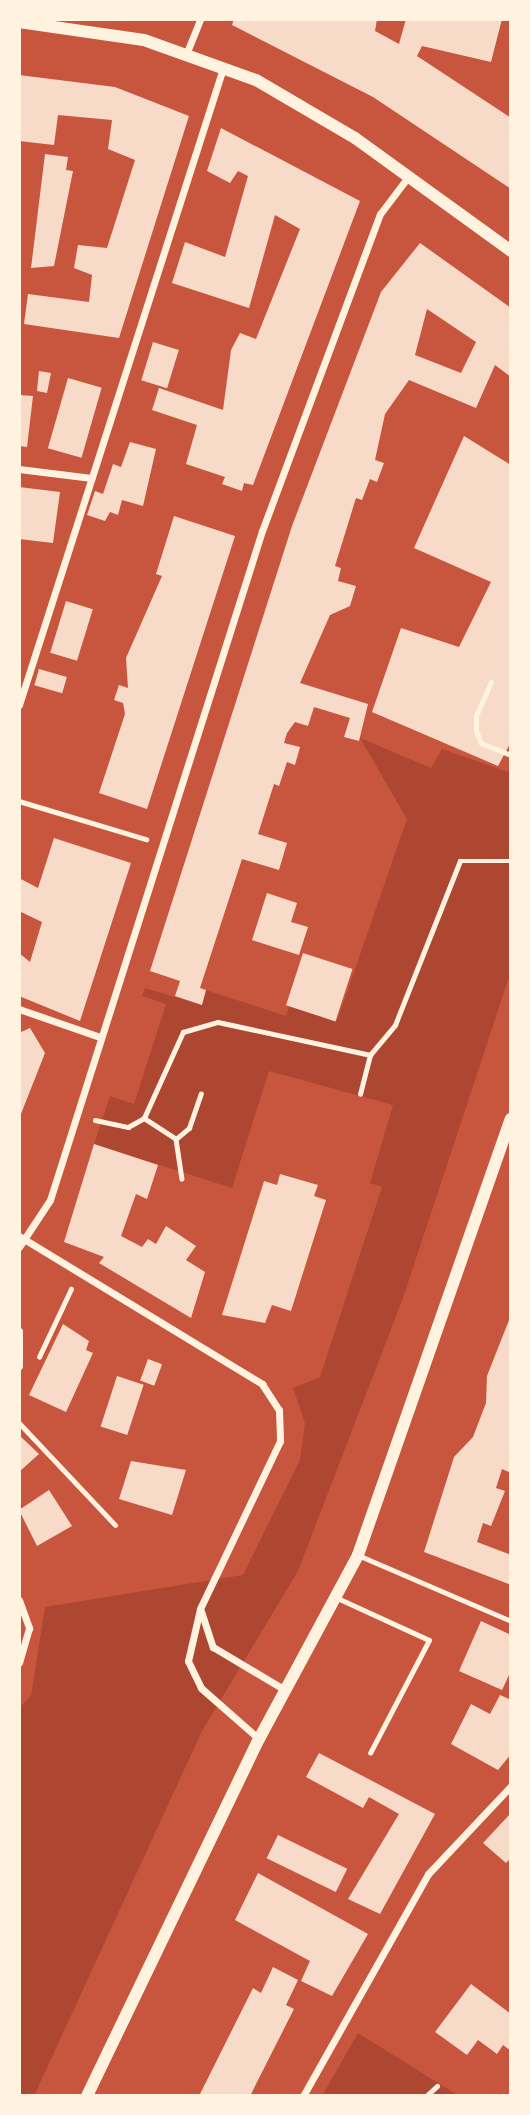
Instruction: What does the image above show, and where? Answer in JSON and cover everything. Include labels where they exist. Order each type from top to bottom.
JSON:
[{"type":"street","points":[[187,52],[200,19]]},
{"type":"street","points":[[19,22],[102,32],[187,52],[223,67],[318,114],[511,251]]},
{"type":"street","points":[[19,705],[223,67]]},
{"type":"street","points":[[259,1739],[201,1688],[188,1661],[200,1609],[279,1441],[279,1410],[262,1384],[21,1241],[50,1200],[262,531],[380,215],[408,177]]},
{"type":"street","points":[[19,468],[91,478]]},
{"type":"street","points":[[19,1009],[100,1037]]},
{"type":"street","points":[[87,2096],[259,1739],[358,1555],[511,1119]]},
{"type":"street","points":[[19,1331],[19,1366]]},
{"type":"street","points":[[19,1600],[29,1628],[19,1663]]},
{"type":"street","points":[[200,1609],[213,1647],[285,1690]]},
{"type":"street","points":[[303,2096],[428,1874],[511,1786]]},
{"type":"lane","points":[[491,682],[476,716],[476,731],[481,743],[511,755]]},
{"type":"lane","points":[[19,1423],[115,1525]]},
{"type":"lane","points":[[358,1555],[511,1621]]},
{"type":"lane","points":[[335,1597],[429,1640],[370,1753]]},
{"type":"lane","points":[[426,2096],[437,2086]]},
{"type":"path","points":[[19,801],[162,844]]},
{"type":"path","points":[[360,1094],[370,1055],[395,1025],[460,861],[511,861]]},
{"type":"path","points":[[77,1116],[128,1127],[144,1118],[183,1032],[218,1021],[370,1055]]},
{"type":"path","points":[[176,1139],[189,1128],[201,1094]]},
{"type":"path","points":[[144,1118],[176,1139],[182,1179]]},
{"type":"path","points":[[36,1362],[77,1276]]},
{"type":"shaded area","points":[[360,738],[431,768],[442,749],[511,773],[511,971],[403,1298],[298,1571],[202,1731],[34,2096],[19,2096],[19,1708],[31,1696],[45,1607],[243,1575],[300,1460],[305,1423],[293,1388],[320,1377],[382,1187],[370,1183],[393,1105],[269,1071],[232,1188],[94,1144],[110,1096],[134,1104],[166,1004],[142,996],[145,988],[201,1005],[206,990],[286,1016],[289,1006],[337,1021],[407,819]]},
{"type":"shaded area","points":[[358,2033],[459,2096],[322,2096]]},
{"type":"building","points":[[234,19],[377,19],[375,31],[399,44],[406,19],[502,19],[491,62],[422,46],[417,56],[511,118],[511,189],[373,97],[232,25]]},
{"type":"building","points":[[19,75],[115,87],[189,116],[119,338],[24,324],[28,294],[89,302],[92,275],[74,268],[78,245],[107,248],[135,160],[108,149],[112,120],[58,115],[54,145],[19,141]]},
{"type":"building","points":[[221,128],[360,201],[253,485],[244,483],[242,491],[222,484],[225,477],[186,464],[197,425],[152,410],[159,388],[223,410],[231,350],[240,333],[256,339],[300,229],[275,215],[249,308],[172,283],[185,242],[225,257],[248,176],[238,171],[230,183],[207,171]]},
{"type":"building","points":[[45,154],[68,157],[66,170],[73,171],[54,266],[31,268]]},
{"type":"building","points":[[420,243],[511,308],[511,377],[495,365],[476,408],[409,380],[385,414],[375,460],[384,463],[377,482],[370,479],[362,500],[356,498],[335,566],[341,568],[338,581],[356,586],[350,606],[330,615],[300,683],[368,704],[359,741],[344,737],[350,718],[314,707],[308,726],[295,722],[287,733],[284,743],[300,747],[295,765],[287,762],[279,786],[274,784],[258,834],[287,843],[279,870],[242,859],[200,988],[206,990],[202,1005],[175,996],[180,981],[150,971],[292,526],[381,292]],"holes":[[[427,309],[476,342],[461,373],[415,355]]]},
{"type":"building","points":[[153,342],[179,350],[167,388],[141,380]]},
{"type":"building","points":[[39,371],[51,373],[47,393],[37,391]]},
{"type":"building","points":[[68,378],[102,388],[82,458],[48,448]]},
{"type":"building","points":[[19,395],[33,396],[27,447],[19,446]]},
{"type":"building","points":[[464,436],[511,465],[511,742],[498,766],[372,712],[401,628],[459,647],[491,582],[414,548]]},
{"type":"building","points":[[130,442],[156,449],[143,506],[122,500],[118,515],[110,512],[105,521],[87,515],[95,491],[103,494],[113,464],[121,467]]},
{"type":"building","points":[[19,487],[60,492],[53,543],[19,539]]},
{"type":"building","points":[[174,516],[235,536],[147,809],[99,793],[125,714],[123,703],[114,700],[119,685],[128,688],[126,658],[162,576],[156,574]]},
{"type":"building","points":[[66,601],[93,609],[77,661],[50,653]]},
{"type":"building","points":[[39,669],[67,677],[62,693],[34,685]]},
{"type":"building","points":[[54,838],[131,863],[80,1021],[19,996],[19,953],[30,962],[42,922],[19,911],[19,878],[38,888]]},
{"type":"building","points":[[267,893],[297,903],[291,922],[308,927],[299,955],[252,940]]},
{"type":"building","points":[[303,953],[352,969],[335,1021],[286,1005]]},
{"type":"building","points":[[30,1028],[45,1053],[19,1119],[19,1033]]},
{"type":"building","points":[[94,1144],[158,1165],[147,1199],[136,1194],[121,1236],[142,1247],[148,1239],[156,1244],[166,1226],[196,1246],[186,1260],[205,1272],[191,1318],[99,1263],[104,1257],[64,1242]]},
{"type":"building","points":[[280,1174],[318,1185],[314,1196],[326,1200],[291,1311],[272,1305],[265,1323],[222,1315],[264,1181],[277,1185]]},
{"type":"building","points":[[511,1315],[511,1473],[502,1469],[496,1488],[505,1491],[491,1526],[483,1523],[477,1542],[511,1555],[511,1585],[424,1552],[454,1457],[473,1437],[486,1403],[487,1376]]},
{"type":"building","points":[[63,1324],[89,1341],[86,1350],[93,1353],[66,1412],[29,1395]]},
{"type":"building","points":[[148,1359],[162,1364],[154,1386],[140,1381]]},
{"type":"building","points":[[117,1376],[144,1385],[127,1435],[101,1426]]},
{"type":"building","points":[[19,1435],[39,1454],[19,1472]]},
{"type":"building","points":[[131,1461],[186,1470],[172,1515],[119,1499]]},
{"type":"building","points":[[49,1490],[72,1526],[37,1546],[19,1510]]},
{"type":"building","points":[[481,1621],[511,1635],[511,1671],[502,1690],[459,1671]]},
{"type":"building","points":[[500,1695],[511,1700],[511,1754],[498,1770],[451,1744],[471,1704],[490,1714]]},
{"type":"building","points":[[319,1753],[435,1814],[380,1914],[348,1899],[399,1814],[369,1797],[363,1808],[306,1777]]},
{"type":"building","points":[[511,1813],[511,1858],[506,1863],[483,1843]]},
{"type":"building","points":[[278,1835],[347,1869],[336,1892],[267,1858]]},
{"type":"building","points":[[258,1873],[368,1934],[332,1996],[301,1981],[310,1961],[235,1920]]},
{"type":"building","points":[[273,1967],[298,1980],[286,2005],[294,2009],[250,2096],[199,2096],[253,1988],[261,1993]]},
{"type":"building","points":[[471,1984],[511,2014],[511,2051],[503,2045],[497,2054],[478,2040],[467,2055],[435,2032]]}]
